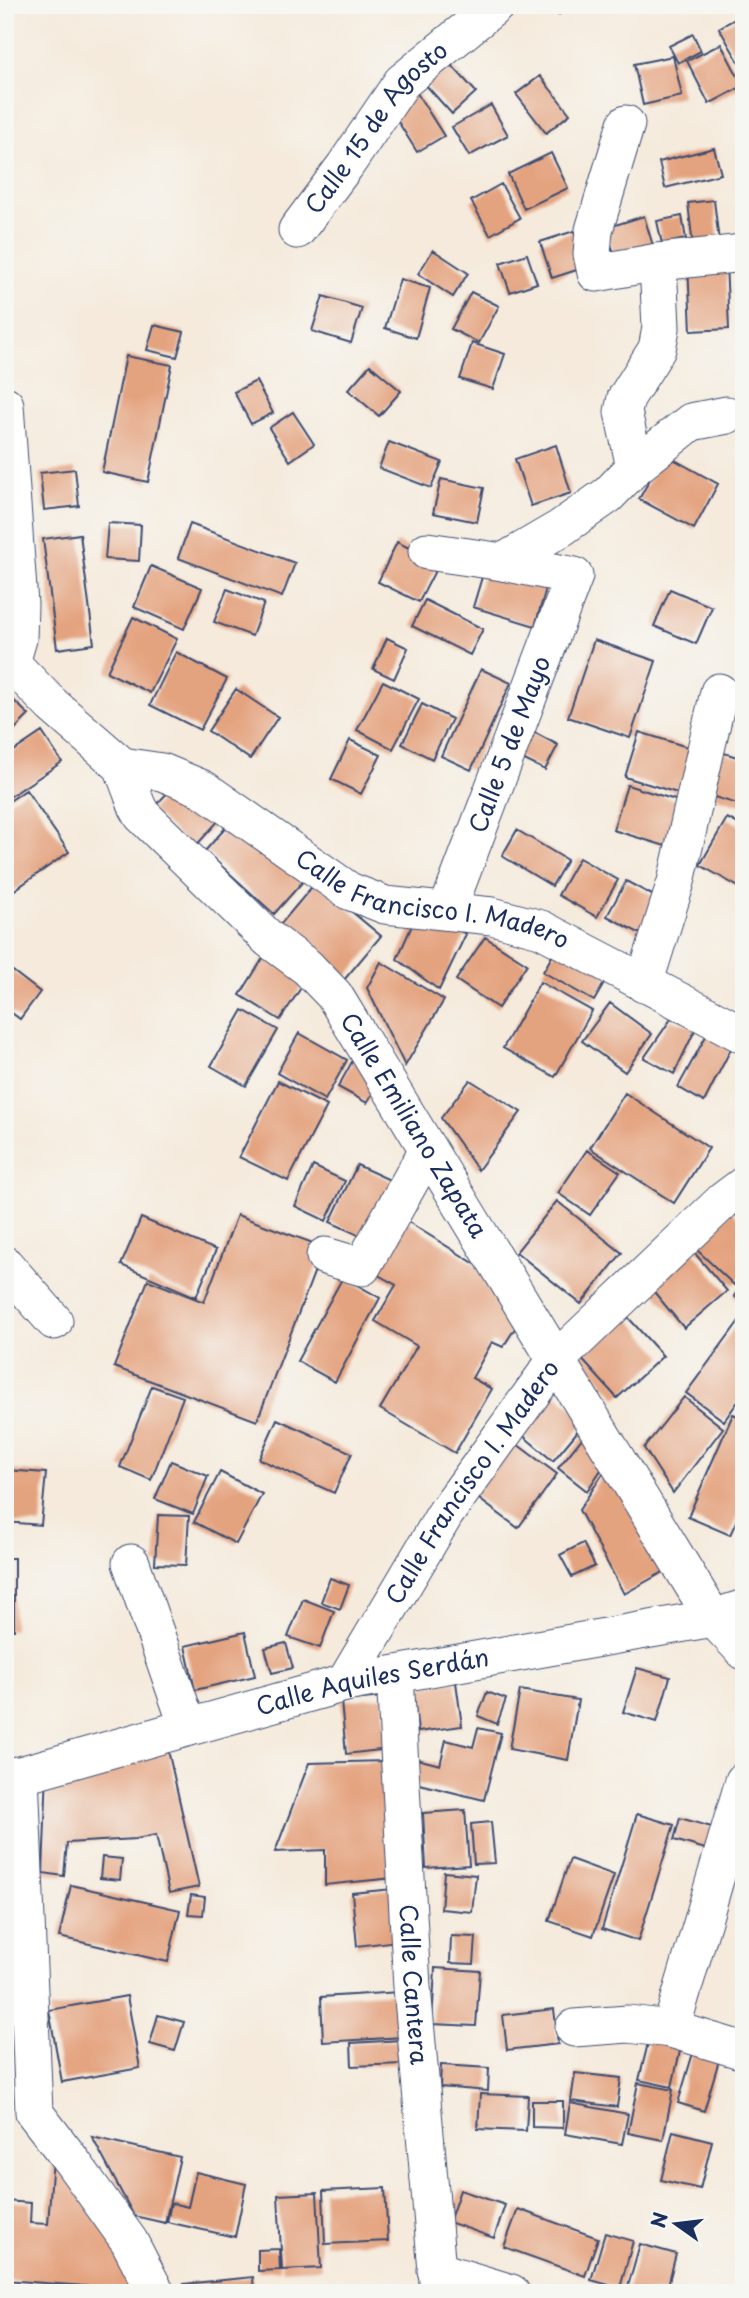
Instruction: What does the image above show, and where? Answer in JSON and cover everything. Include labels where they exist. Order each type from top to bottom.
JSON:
[{"type":"street","name":"Calle 15 de Agosto","points":[[297,230],[345,166],[402,82],[496,5]]},
{"type":"street","points":[[626,124],[593,230],[592,254],[596,273],[658,262],[744,253]]},
{"type":"street","points":[[635,467],[623,412],[626,398],[657,349],[661,328],[658,262]]},
{"type":"street","points":[[5,405],[19,604],[18,639],[8,666]]},
{"type":"street","points":[[427,551],[503,562],[608,495],[635,467],[691,422],[727,415]]},
{"type":"street","name":"Calle 5 de Mayo","points":[[447,911],[574,576],[503,562]]},
{"type":"street","name":"Calle Emiliano Zapata","points":[[8,666],[122,766],[142,815],[269,939],[307,967],[334,995],[556,1360],[728,1613],[744,1651]]},
{"type":"street","points":[[644,984],[676,882],[719,692]]},
{"type":"street","name":"Calle Francisco I. Madero","points":[[122,766],[162,772],[203,789],[349,891],[385,905],[492,916],[541,929],[744,1035]]},
{"type":"street","points":[[325,1256],[362,1267],[427,1151]]},
{"type":"street","name":"Calle Francisco I. Madero","points":[[345,1682],[445,1514],[556,1360],[724,1200],[744,1185]]},
{"type":"street","points":[[5,1265],[54,1321]]},
{"type":"street","points":[[131,1563],[188,1727]]},
{"type":"street","name":"Calle Aquiles Serdán","points":[[13,1775],[345,1682],[728,1613]]},
{"type":"street","name":"Calle Cantera","points":[[395,1675],[412,1987],[438,2281]]},
{"type":"street","points":[[13,1775],[20,2110],[71,2160],[129,2241],[156,2293]]},
{"type":"street","points":[[671,2029],[744,1781]]},
{"type":"street","points":[[574,2028],[628,2024],[671,2029],[744,2051]]},
{"type":"street","points":[[438,2281],[511,2293]]},
{"type":"building","points":[[552,5],[575,5],[558,15]]},
{"type":"building","points":[[744,14],[744,71],[719,28]]},
{"type":"building","points":[[693,34],[701,51],[678,63],[669,46]]},
{"type":"building","points":[[721,44],[743,86],[709,104],[687,61]]},
{"type":"building","points":[[673,56],[682,96],[643,105],[634,64]]},
{"type":"building","points":[[448,61],[476,92],[452,114],[424,83]]},
{"type":"building","points":[[540,76],[570,114],[546,133],[516,94]]},
{"type":"building","points":[[415,90],[444,136],[417,152],[389,107]]},
{"type":"building","points":[[491,105],[508,135],[469,156],[452,127]]},
{"type":"building","points":[[714,148],[721,174],[665,188],[659,162]]},
{"type":"building","points":[[551,153],[568,188],[524,209],[508,174]]},
{"type":"building","points":[[501,184],[520,218],[490,235],[471,201]]},
{"type":"building","points":[[714,200],[719,242],[693,246],[688,203]]},
{"type":"building","points":[[644,216],[654,249],[616,260],[606,228]]},
{"type":"building","points":[[682,216],[686,239],[662,244],[657,221]]},
{"type":"building","points":[[574,231],[586,267],[552,278],[540,242]]},
{"type":"building","points":[[433,250],[468,273],[453,297],[418,274]]},
{"type":"building","points":[[527,254],[537,283],[510,292],[500,263]]},
{"type":"building","points":[[726,262],[729,329],[691,331],[688,264]]},
{"type":"building","points":[[400,279],[430,288],[416,338],[385,328]]},
{"type":"building","points":[[471,292],[499,306],[479,343],[451,329]]},
{"type":"building","points":[[323,296],[362,308],[351,343],[312,331]]},
{"type":"building","points":[[154,325],[184,332],[177,357],[147,350]]},
{"type":"building","points":[[472,343],[505,354],[493,389],[460,379]]},
{"type":"building","points":[[126,356],[172,365],[148,482],[102,472]]},
{"type":"building","points":[[370,365],[401,391],[379,416],[348,390]]},
{"type":"building","points":[[256,381],[273,413],[251,424],[234,392]]},
{"type":"building","points":[[293,412],[314,444],[290,461],[269,428]]},
{"type":"building","points":[[389,442],[442,462],[431,488],[379,468]]},
{"type":"building","points":[[556,445],[571,493],[531,506],[515,459]]},
{"type":"building","points":[[664,454],[718,484],[694,529],[639,499]]},
{"type":"building","points":[[75,469],[79,506],[44,510],[40,473]]},
{"type":"building","points":[[441,479],[484,488],[477,522],[433,513]]},
{"type":"building","points":[[108,523],[141,525],[139,561],[105,559]]},
{"type":"building","points":[[190,524],[295,563],[282,597],[178,558]]},
{"type":"building","points":[[80,534],[94,644],[57,649],[43,539]]},
{"type":"building","points":[[397,542],[439,563],[419,602],[378,582]]},
{"type":"building","points":[[151,566],[202,588],[184,629],[134,607]]},
{"type":"building","points":[[485,567],[547,585],[535,626],[473,607]]},
{"type":"building","points":[[227,589],[264,603],[252,636],[214,622]]},
{"type":"building","points":[[670,589],[712,607],[696,644],[654,626]]},
{"type":"building","points":[[425,600],[483,629],[470,655],[412,626]]},
{"type":"building","points":[[133,617],[177,639],[150,693],[107,672]]},
{"type":"building","points":[[387,638],[408,648],[394,679],[373,669]]},
{"type":"building","points":[[594,640],[656,661],[630,738],[568,717]]},
{"type":"building","points":[[176,652],[227,679],[200,730],[150,705]]},
{"type":"building","points":[[481,669],[511,683],[471,770],[441,756]]},
{"type":"building","points":[[383,681],[419,699],[393,749],[357,730]]},
{"type":"building","points":[[236,689],[278,717],[250,759],[208,731]]},
{"type":"building","points":[[5,692],[29,715],[5,739]]},
{"type":"building","points":[[422,704],[452,719],[432,759],[402,744]]},
{"type":"building","points":[[530,730],[558,745],[545,770],[516,756]]},
{"type":"building","points":[[42,732],[62,762],[5,800],[5,757]]},
{"type":"building","points":[[639,732],[697,750],[684,795],[625,777]]},
{"type":"building","points":[[350,740],[381,755],[361,794],[331,779]]},
{"type":"building","points":[[714,750],[744,759],[744,806],[701,793]]},
{"type":"building","points":[[176,784],[221,818],[193,849],[151,810]]},
{"type":"building","points":[[627,785],[685,803],[672,848],[613,830]]},
{"type":"building","points":[[26,790],[69,852],[13,891],[5,880],[5,804]]},
{"type":"building","points":[[236,816],[305,879],[274,914],[205,851]]},
{"type":"building","points":[[727,818],[744,827],[744,890],[700,865]]},
{"type":"building","points":[[517,830],[567,860],[552,886],[502,856]]},
{"type":"building","points":[[579,858],[618,880],[597,917],[558,895]]},
{"type":"building","points":[[626,881],[667,903],[648,938],[607,916]]},
{"type":"building","points":[[316,882],[381,936],[344,980],[279,926]]},
{"type":"building","points":[[418,912],[466,934],[439,990],[397,959]]},
{"type":"building","points":[[485,937],[527,964],[498,1008],[456,980]]},
{"type":"building","points":[[559,944],[610,973],[594,1001],[543,972]]},
{"type":"building","points":[[265,955],[306,980],[280,1020],[240,995]]},
{"type":"building","points":[[381,962],[444,1000],[405,1066],[367,988]]},
{"type":"building","points":[[5,965],[40,992],[20,1019],[5,1008]]},
{"type":"building","points":[[540,982],[592,1011],[555,1077],[503,1048]]},
{"type":"building","points":[[610,1003],[652,1034],[625,1072],[582,1041]]},
{"type":"building","points":[[243,1010],[278,1030],[246,1086],[211,1066]]},
{"type":"building","points":[[671,1019],[696,1028],[674,1074],[644,1058]]},
{"type":"building","points":[[711,1027],[735,1041],[704,1102],[678,1087]]},
{"type":"building","points":[[299,1033],[347,1060],[325,1100],[277,1073]]},
{"type":"building","points":[[353,1060],[382,1076],[367,1103],[338,1087]]},
{"type":"building","points":[[470,1080],[521,1112],[478,1170],[441,1118]]},
{"type":"building","points":[[278,1081],[327,1106],[288,1181],[239,1157]]},
{"type":"building","points":[[625,1093],[709,1148],[674,1203],[590,1148]]},
{"type":"building","points":[[587,1150],[620,1172],[590,1215],[558,1193]]},
{"type":"building","points":[[357,1165],[392,1181],[365,1238],[330,1222]]},
{"type":"building","points":[[313,1166],[345,1181],[326,1221],[295,1206]]},
{"type":"building","points":[[557,1201],[622,1253],[581,1304],[516,1252]]},
{"type":"building","points":[[731,1211],[744,1222],[744,1274],[734,1285],[696,1249]]},
{"type":"building","points":[[237,1215],[324,1247],[257,1421],[114,1367],[148,1280],[204,1302]]},
{"type":"building","points":[[141,1218],[216,1250],[196,1297],[121,1265]]},
{"type":"building","points":[[402,1218],[499,1279],[521,1319],[503,1347],[492,1342],[472,1378],[492,1389],[455,1453],[380,1409],[417,1346],[375,1321],[396,1285],[371,1271]]},
{"type":"building","points":[[692,1250],[727,1291],[684,1328],[650,1287]]},
{"type":"building","points":[[343,1277],[380,1298],[335,1382],[297,1361]]},
{"type":"building","points":[[744,1282],[744,1303],[734,1296]]},
{"type":"building","points":[[625,1314],[663,1356],[617,1398],[579,1356]]},
{"type":"building","points":[[742,1317],[744,1393],[724,1421],[686,1393]]},
{"type":"building","points":[[152,1386],[183,1397],[151,1480],[120,1467]]},
{"type":"building","points":[[548,1387],[587,1420],[553,1461],[514,1428]]},
{"type":"building","points":[[684,1397],[723,1428],[673,1493],[644,1448]]},
{"type":"building","points":[[733,1414],[744,1419],[744,1504],[730,1535],[688,1517]]},
{"type":"building","points":[[277,1419],[352,1453],[334,1493],[259,1459]]},
{"type":"building","points":[[591,1427],[610,1456],[587,1491],[558,1468]]},
{"type":"building","points":[[506,1436],[557,1474],[518,1528],[467,1490]]},
{"type":"building","points":[[612,1460],[672,1567],[624,1594],[579,1510]]},
{"type":"building","points":[[171,1461],[208,1476],[193,1514],[155,1499]]},
{"type":"building","points":[[5,1470],[46,1473],[41,1525],[5,1522]]},
{"type":"building","points":[[220,1472],[262,1494],[236,1544],[194,1522]]},
{"type":"building","points":[[158,1515],[189,1516],[186,1565],[155,1564]]},
{"type":"building","points":[[583,1543],[595,1566],[572,1577],[560,1555]]},
{"type":"building","points":[[5,1558],[14,1558],[14,1630],[5,1630]]},
{"type":"building","points":[[330,1578],[349,1585],[340,1609],[321,1602]]},
{"type":"building","points":[[303,1599],[334,1611],[320,1648],[288,1637]]},
{"type":"building","points":[[245,1632],[255,1676],[195,1690],[185,1646]]},
{"type":"building","points":[[286,1643],[293,1668],[272,1673],[265,1648]]},
{"type":"building","points":[[637,1668],[670,1677],[657,1722],[623,1712]]},
{"type":"building","points":[[456,1682],[462,1726],[418,1732],[413,1687]]},
{"type":"building","points":[[520,1690],[578,1700],[568,1760],[509,1749]]},
{"type":"building","points":[[487,1692],[506,1699],[497,1724],[478,1716]]},
{"type":"building","points":[[383,1697],[388,1749],[346,1754],[341,1701]]},
{"type":"building","points":[[478,1728],[501,1733],[484,1800],[411,1782],[417,1759],[440,1765],[446,1740],[473,1747]]},
{"type":"building","points":[[168,1750],[199,1887],[169,1893],[156,1835],[136,1839],[67,1843],[64,1876],[43,1873],[47,1771]]},
{"type":"building","points":[[386,1761],[393,1878],[325,1885],[325,1850],[275,1852],[309,1763]]},
{"type":"building","points":[[465,1810],[469,1865],[426,1868],[423,1813]]},
{"type":"building","points":[[637,1814],[674,1825],[638,1941],[602,1929]]},
{"type":"building","points":[[680,1818],[722,1830],[716,1852],[674,1840]]},
{"type":"building","points":[[491,1822],[495,1863],[474,1864],[471,1824]]},
{"type":"building","points":[[102,1857],[122,1859],[120,1880],[100,1878]]},
{"type":"building","points":[[570,1859],[614,1875],[593,1936],[549,1921]]},
{"type":"building","points":[[444,1872],[476,1875],[472,1912],[441,1909]]},
{"type":"building","points":[[71,1885],[180,1910],[168,1962],[59,1937]]},
{"type":"building","points":[[393,1889],[398,1941],[357,1946],[352,1893]]},
{"type":"building","points":[[191,1895],[205,1897],[203,1915],[188,1914]]},
{"type":"building","points":[[451,1936],[476,1937],[474,1964],[450,1963]]},
{"type":"building","points":[[435,1968],[480,1971],[476,2026],[432,2024]]},
{"type":"building","points":[[400,1992],[403,2037],[323,2042],[321,1997]]},
{"type":"building","points":[[127,1996],[140,2068],[62,2082],[49,2010]]},
{"type":"building","points":[[554,2009],[558,2044],[507,2050],[503,2015]]},
{"type":"building","points":[[158,2015],[184,2022],[175,2051],[150,2044]]},
{"type":"building","points":[[650,2035],[682,2042],[672,2087],[639,2080]]},
{"type":"building","points":[[402,2040],[403,2064],[352,2066],[351,2043]]},
{"type":"building","points":[[696,2043],[722,2050],[704,2111],[678,2103]]},
{"type":"building","points":[[441,2065],[489,2068],[488,2091],[440,2087]]},
{"type":"building","points":[[575,2073],[621,2078],[617,2107],[571,2101]]},
{"type":"building","points":[[638,2083],[673,2090],[663,2140],[628,2133]]},
{"type":"building","points":[[480,2094],[528,2096],[526,2131],[478,2129]]},
{"type":"building","points":[[532,2101],[563,2101],[563,2128],[532,2127]]},
{"type":"building","points":[[570,2103],[628,2114],[622,2144],[565,2134]]},
{"type":"building","points":[[673,2131],[712,2141],[700,2189],[661,2180]]},
{"type":"building","points":[[92,2137],[180,2157],[165,2223],[134,2216]]},
{"type":"building","points":[[53,2158],[151,2291],[5,2280],[5,2201],[31,2203],[30,2223],[48,2224]]},
{"type":"building","points":[[196,2172],[246,2184],[235,2237],[167,2222],[171,2203],[188,2207]]},
{"type":"building","points":[[385,2188],[388,2241],[325,2244],[323,2191]]},
{"type":"building","points":[[460,2190],[505,2205],[494,2238],[449,2222]]},
{"type":"building","points":[[317,2193],[321,2268],[282,2270],[278,2195]]},
{"type":"building","points":[[518,2209],[598,2238],[585,2276],[504,2247]]},
{"type":"building","points":[[605,2233],[633,2241],[620,2288],[591,2280]]},
{"type":"building","points":[[640,2244],[676,2254],[666,2293],[626,2293]]},
{"type":"building","points":[[279,2249],[280,2270],[258,2271],[258,2250]]},
{"type":"building","points":[[253,2277],[254,2293],[185,2293],[184,2284]]},
{"type":"building","points":[[54,2288],[88,2291],[88,2293],[54,2293]]}]
